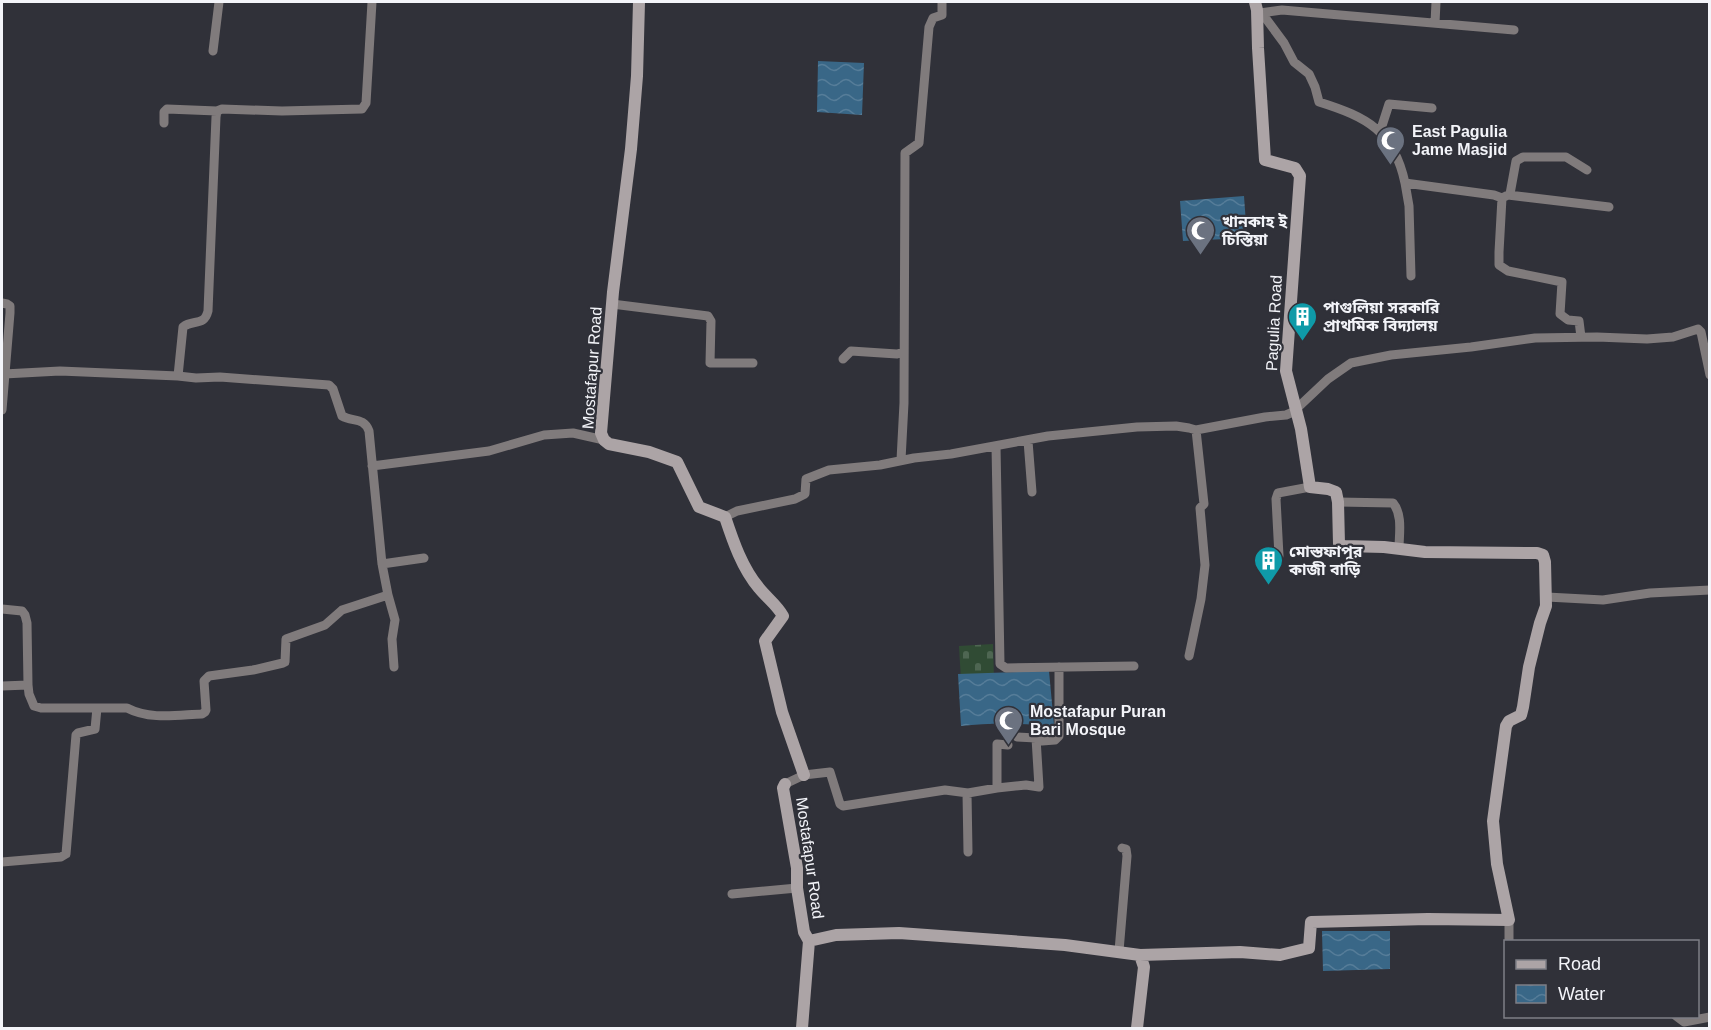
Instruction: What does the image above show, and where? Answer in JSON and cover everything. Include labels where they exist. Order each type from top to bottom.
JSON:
[{"type":"street","points":[[213,51],[219,2]]},
{"type":"street","points":[[164,123],[164,112],[167,109],[282,111],[363,109],[366,103],[372,2]]},
{"type":"street","name":"Mostafapur Road","points":[[639,2],[637,76],[631,150],[612,304],[601,433],[609,444],[649,452],[677,462],[699,507],[725,517],[748,572],[759,589],[778,607],[783,616],[765,641],[782,712],[804,775],[785,784],[783,788],[797,868],[797,888],[804,932],[809,941]]},
{"type":"street","points":[[901,460],[904,403],[906,153],[919,144],[928,27],[933,18],[942,15],[942,2]]},
{"type":"street","points":[[1435,23],[1436,2]]},
{"type":"street","points":[[1258,8],[1514,30]]},
{"type":"street","points":[[1258,8],[1284,43],[1294,62],[1309,74],[1319,102],[1360,117],[1376,127],[1397,153],[1409,206],[1411,276]]},
{"type":"street","name":"Pagulia Road","points":[[1258,8],[1257,38],[1265,160],[1295,168],[1300,176],[1286,371],[1296,410]]},
{"type":"street","points":[[1380,132],[1389,104],[1432,108]]},
{"type":"street","points":[[178,376],[183,327],[185,324],[202,321],[206,318],[208,311],[217,111]]},
{"type":"street","points":[[1505,196],[1510,194],[1514,184],[1516,161],[1523,157],[1566,157],[1587,170]]},
{"type":"street","points":[[1405,183],[1610,207]]},
{"type":"street","points":[[1505,196],[1499,265],[1508,271],[1562,282],[1560,314],[1568,320],[1578,321],[1581,337]]},
{"type":"street","points":[[2,303],[10,306],[2,410]]},
{"type":"street","points":[[612,304],[708,316],[711,321],[710,363],[753,363]]},
{"type":"street","points":[[725,517],[737,511],[795,499],[805,494],[806,479],[829,470],[880,465],[1048,436],[1121,428],[1176,426],[1196,430],[1286,415],[1296,410],[1328,379],[1351,363],[1391,355],[1535,338],[1647,339],[1673,337],[1698,329],[1701,332],[1710,375]]},
{"type":"street","points":[[843,359],[852,351],[897,354],[904,352]]},
{"type":"street","points":[[4,374],[60,371],[196,378],[220,377],[329,385],[333,389],[342,416],[362,421],[369,431],[382,564],[395,620],[392,639],[394,667]]},
{"type":"street","points":[[1296,410],[1310,487]]},
{"type":"street","points":[[1189,656],[1201,599],[1205,565],[1200,508],[1204,504],[1196,430]]},
{"type":"street","points":[[372,466],[489,451],[544,435],[573,433],[604,440]]},
{"type":"street","points":[[1028,441],[1032,492]]},
{"type":"street","points":[[996,446],[1000,664],[1006,668],[1134,666]]},
{"type":"street","points":[[1279,556],[1276,499],[1278,493],[1310,487],[1336,492],[1339,544],[1344,546],[1425,552],[1537,553],[1543,555],[1547,597],[1529,667],[1521,715],[1506,726],[1493,821],[1497,864],[1509,920],[1509,940]]},
{"type":"street","points":[[1338,502],[1393,503],[1398,509],[1400,518],[1399,549]]},
{"type":"street","points":[[382,564],[424,558]]},
{"type":"street","points":[[1547,597],[1603,600],[1650,593],[1710,590]]},
{"type":"street","points":[[2,609],[22,611],[25,615],[28,685],[34,706],[41,708],[127,708],[139,714],[148,715],[202,714],[206,710],[204,681],[209,676],[283,663],[285,662],[286,639],[290,636],[325,625],[342,610],[388,596]]},
{"type":"street","points":[[1042,741],[1055,740],[1059,736],[1059,667]]},
{"type":"street","points":[[2,686],[28,685]]},
{"type":"street","points":[[2,862],[61,857],[66,854],[76,735],[95,729],[97,708]]},
{"type":"street","points":[[804,775],[830,772],[841,805],[945,790],[967,793],[1026,785],[1039,787],[1036,738],[1017,737]]},
{"type":"street","points":[[997,788],[998,744],[1008,745]]},
{"type":"street","points":[[967,793],[968,852]]},
{"type":"street","points":[[1119,951],[1127,856],[1126,849],[1122,848]]},
{"type":"street","points":[[732,894],[797,888]]},
{"type":"street","points":[[802,1029],[809,941],[836,935],[899,933],[1065,945],[1140,955],[1240,952],[1280,955],[1309,948],[1311,922],[1428,919],[1509,920]]},
{"type":"street","points":[[1137,1029],[1144,967],[1140,955]]},
{"type":"street","points":[[1678,1018],[1684,1022],[1710,1017]]},
{"type":"green space","points":[[993,644],[994,680],[961,680],[959,646]]},
{"type":"water","points":[[818,61],[864,63],[862,115],[817,112]]},
{"type":"water","points":[[1244,196],[1247,238],[1183,241],[1180,201]]},
{"type":"water","points":[[1049,671],[1054,725],[961,726],[958,674]]},
{"type":"water","points":[[1322,931],[1390,931],[1390,969],[1323,971]]},
{"type":"place","name":"East Pagulia Jame Masjid","points":[[1391,166]]},
{"type":"place","name":"খানকাহ ই চিস্তিয়া","points":[[1201,256]]},
{"type":"place","name":"পাগুলিয়া সরকারি প্রাথমিক বিদ্যালয়","points":[[1302,342]]},
{"type":"place","name":"মোস্তফাপুর কাজী বাড়ি","points":[[1268,586]]},
{"type":"place","name":"Mostafapur Puran Bari Mosque","points":[[1009,746]]}]
